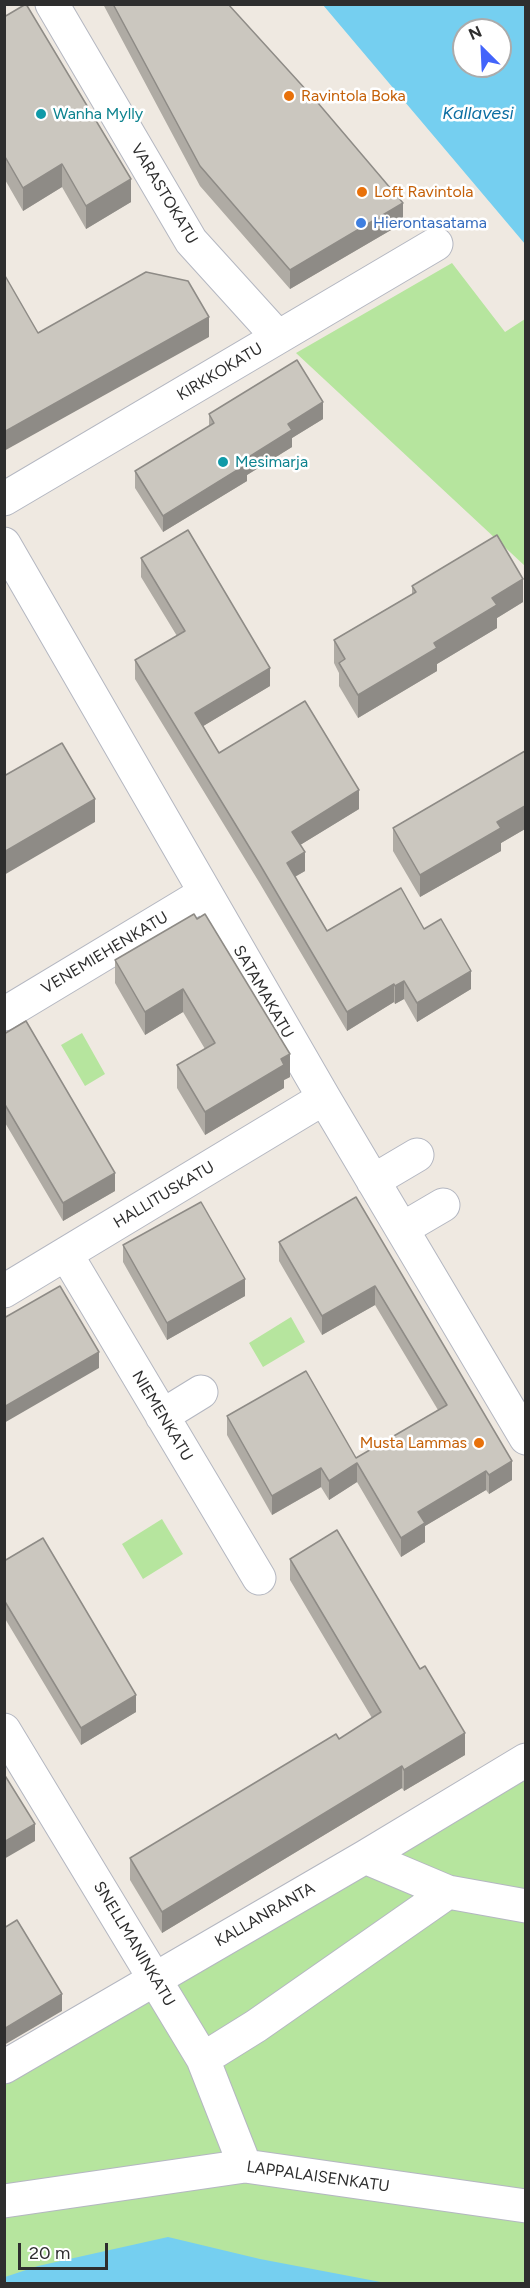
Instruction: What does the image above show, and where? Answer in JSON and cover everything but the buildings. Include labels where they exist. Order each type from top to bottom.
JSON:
[{"type":"street","name":"VARASTOKATU","points":[[52,4],[191,241],[278,338]]},
{"type":"street","name":"KIRKKOKATU","points":[[4,499],[436,244]]},
{"type":"street","name":"SATAMAKATU","points":[[4,544],[324,1098],[525,1438]]},
{"type":"street","name":"VENEMIEHENKATU","points":[[4,1014],[205,892]]},
{"type":"street","name":"HALLITUSKATU","points":[[4,1291],[324,1098]]},
{"type":"street","points":[[373,1181],[417,1155]]},
{"type":"street","points":[[402,1229],[443,1205]]},
{"type":"street","name":"NIEMENKATU","points":[[66,1254],[259,1578]]},
{"type":"street","points":[[162,1416],[201,1392]]},
{"type":"street","name":"SNELLMANINKATU","points":[[4,1730],[203,2059],[245,2166]]},
{"type":"street","name":"KALLANRANTA","points":[[4,2067],[365,1857],[525,1760]]},
{"type":"street","points":[[365,1857],[448,1892],[525,1906]]},
{"type":"street","points":[[203,2059],[256,2026],[448,1892]]},
{"type":"street","name":"LAPPALAISENKATU","points":[[4,2201],[245,2166],[525,2206]]},
{"type":"green space","points":[[452,263],[505,332],[525,319],[525,566],[296,353]]},
{"type":"green space","points":[[82,1033],[105,1074],[85,1086],[61,1045]]},
{"type":"green space","points":[[291,1317],[305,1342],[263,1367],[249,1343]]},
{"type":"green space","points":[[162,1519],[183,1554],[143,1579],[122,1544]]},
{"type":"green space","points":[[525,1760],[525,2283],[5,2284],[5,2073]]},
{"type":"water","name":"Kallavesi","points":[[323,5],[525,5],[525,244]]},
{"type":"water","points":[[168,2237],[260,2259],[386,2283],[5,2283],[5,2277],[38,2266]]},
{"type":"place","name":"Ravintola Boka","points":[[289,96]]},
{"type":"place","name":"Wanha Mylly","points":[[41,114]]},
{"type":"place","name":"Loft Ravintola","points":[[362,192]]},
{"type":"place","name":"Hierontasatama","points":[[361,223]]},
{"type":"place","name":"Mesimarja","points":[[223,462]]},
{"type":"place","name":"Musta Lammas","points":[[479,1443]]}]
